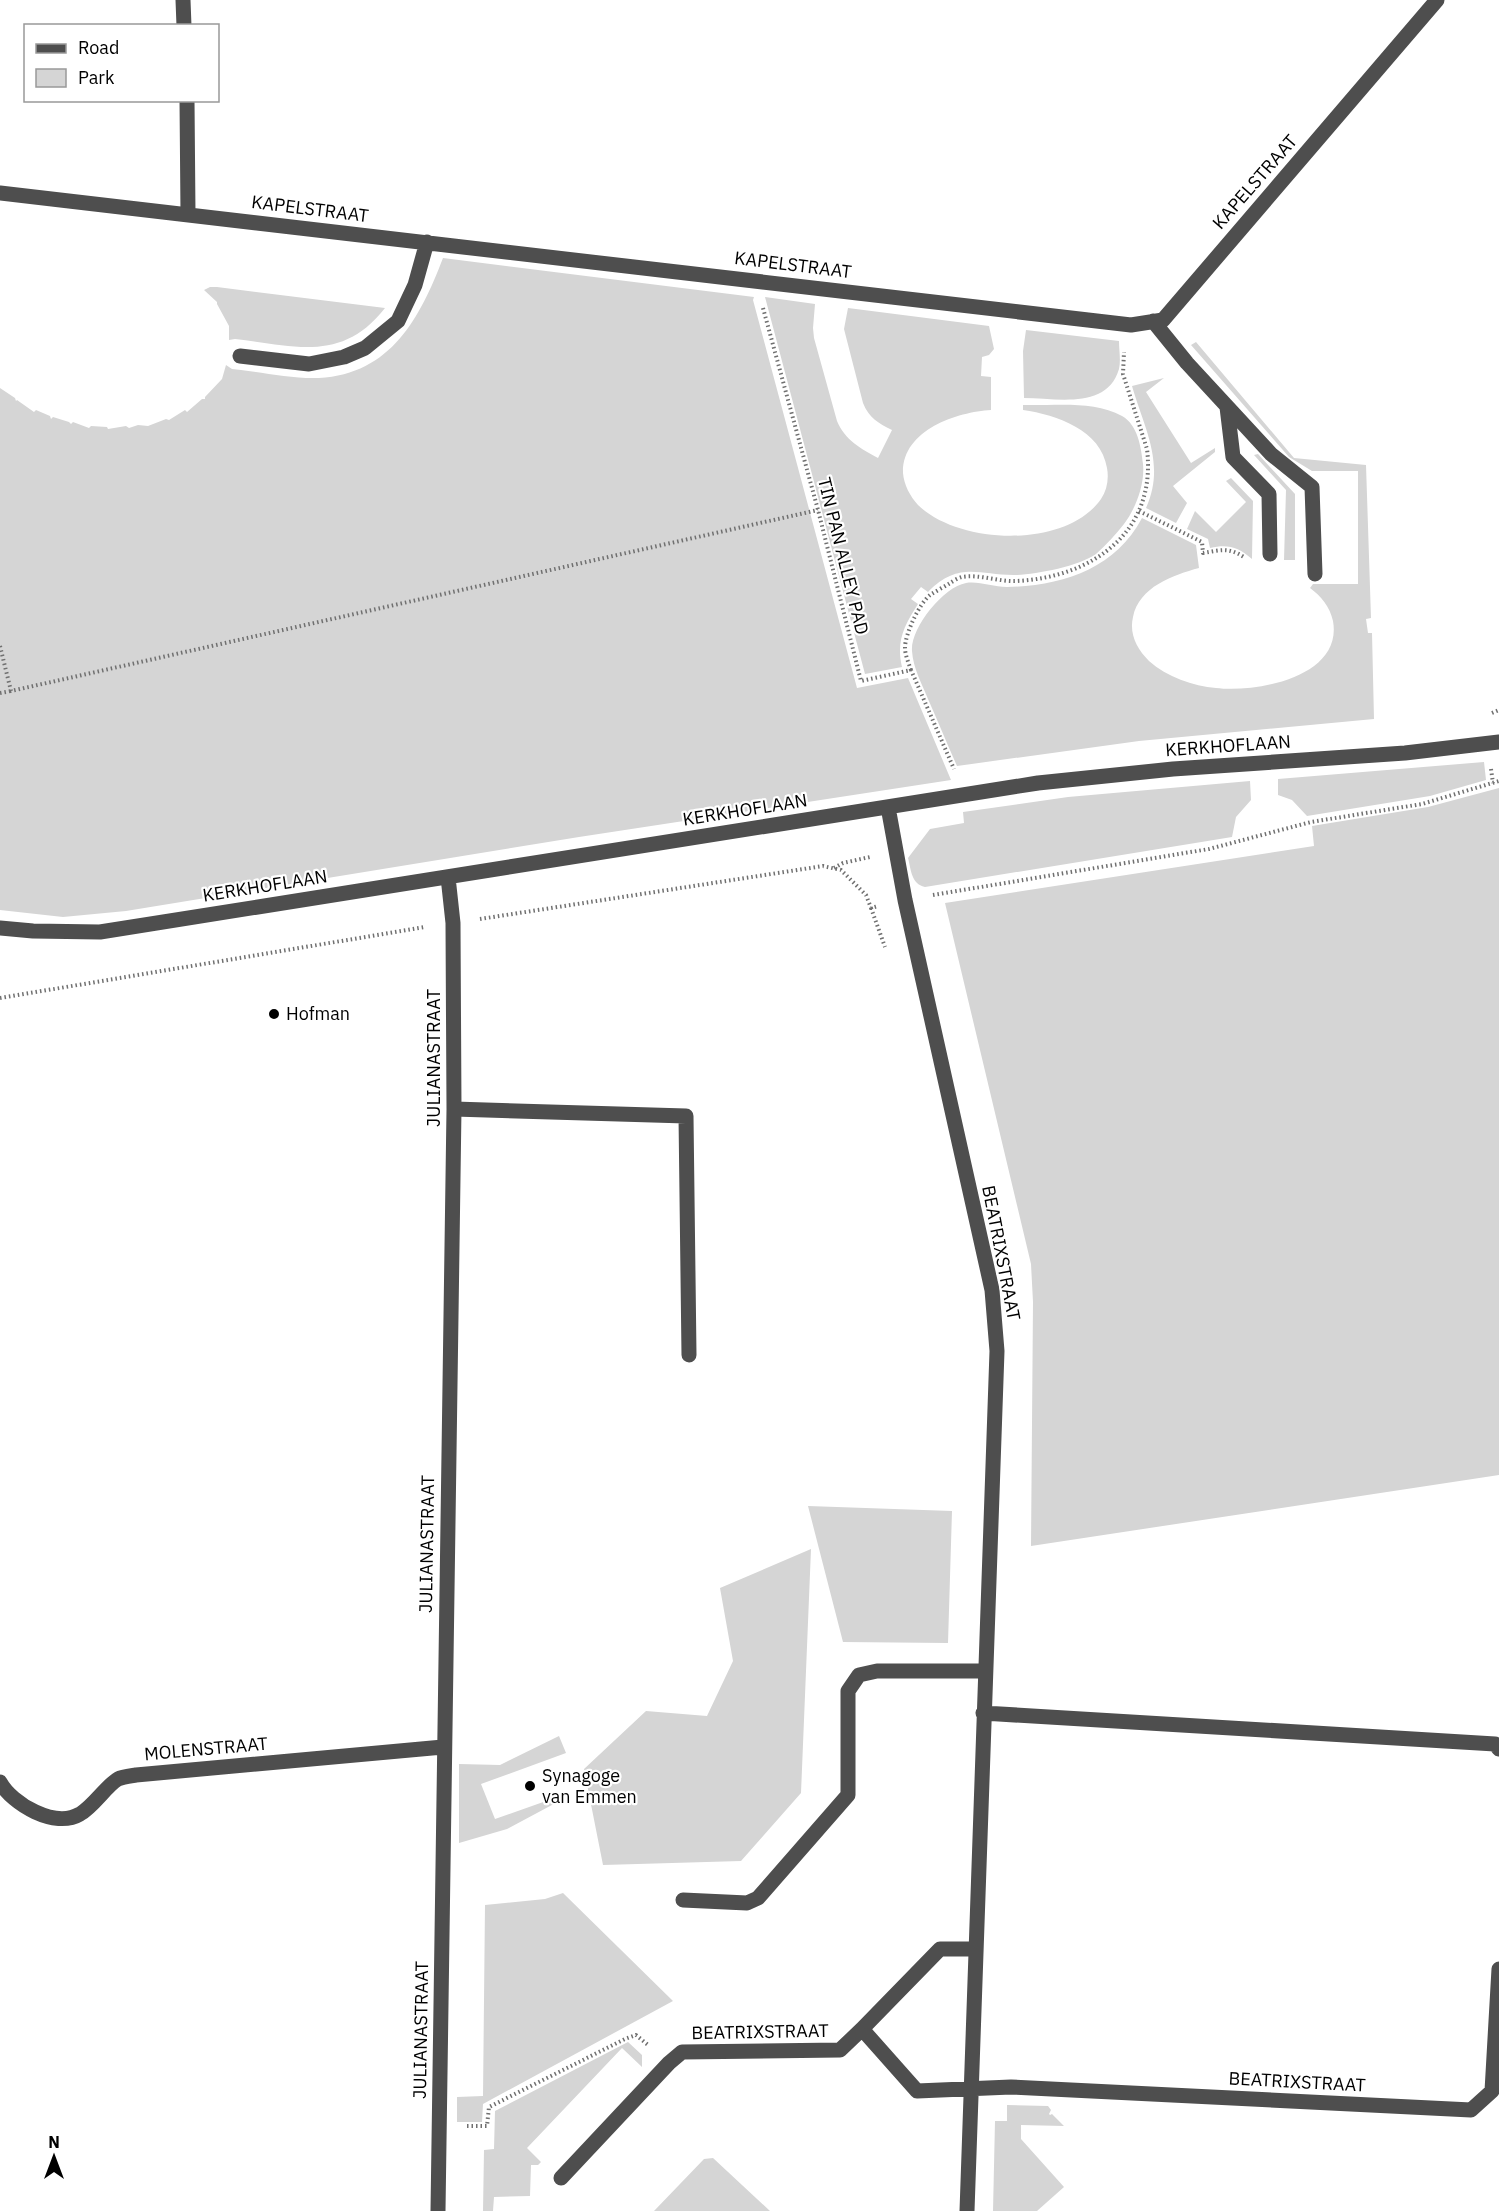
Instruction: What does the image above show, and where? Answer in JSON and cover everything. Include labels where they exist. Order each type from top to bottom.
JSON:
[{"type":"street","points":[[183,0],[184,24]]},
{"type":"street","name":"KAPELSTRAAT","points":[[0,193],[1131,325],[1163,320],[1437,0]]},
{"type":"street","points":[[186,102],[188,214]]},
{"type":"street","points":[[240,356],[309,364],[345,357],[365,348],[398,321],[415,285],[427,242]]},
{"type":"street","points":[[1153,321],[1186,363],[1270,454],[1312,487],[1315,574]]},
{"type":"street","points":[[1227,407],[1233,457],[1269,494],[1270,554]]},
{"type":"street","name":"KERKHOFLAAN","points":[[0,928],[100,932],[1038,783],[1173,769],[1405,753],[1499,742]]},
{"type":"street","name":"BEATRIXSTRAAT","points":[[888,807],[905,900],[992,1290],[997,1351],[967,2211]]},
{"type":"street","name":"JULIANASTRAAT","points":[[438,2211],[454,1109],[453,923],[448,877]]},
{"type":"street","points":[[454,1109],[686,1116],[689,1355]]},
{"type":"street","points":[[683,1900],[747,1903],[758,1898],[848,1795],[848,1691],[859,1675],[877,1671],[985,1671]]},
{"type":"street","points":[[983,1713],[1495,1744],[1499,1749]]},
{"type":"street","name":"MOLENSTRAAT","points":[[0,1782],[4,1790],[21,1804],[41,1815],[69,1818],[80,1814],[117,1779],[136,1775],[444,1747]]},
{"type":"street","name":"BEATRIXSTRAAT","points":[[561,2178],[682,2052],[840,2050],[940,1949],[975,1949]]},
{"type":"street","name":"BEATRIXSTRAAT","points":[[862,2029],[917,2091],[1011,2087],[1471,2110],[1492,2091],[1499,1969]]},
{"type":"path","name":"TIN PAN ALLEY PAD","points":[[759,281],[760,297],[818,510],[861,681],[911,670]]},
{"type":"path","points":[[956,773],[904,649],[909,627],[928,597],[960,577],[1017,581],[1050,577],[1072,571],[1094,560],[1108,551],[1121,538],[1139,511],[1149,479],[1147,449],[1123,374],[1124,342],[1131,325]]},
{"type":"path","points":[[0,693],[818,510]]},
{"type":"path","points":[[1139,511],[1202,542],[1203,553],[1233,550],[1249,562]]},
{"type":"path","points":[[0,646],[11,691]]},
{"type":"path","points":[[872,908],[998,882],[1209,849],[1311,822],[1422,804],[1499,781]]},
{"type":"path","points":[[834,868],[843,863],[896,851]]},
{"type":"path","points":[[0,998],[453,923],[823,866],[841,870],[866,895],[888,956]]},
{"type":"path","points":[[440,2126],[487,2126],[489,2107],[625,2039],[636,2036],[669,2063]]},
{"type":"green space","points":[[443,258],[754,297],[857,688],[908,678],[951,780],[579,837],[126,911],[63,917],[0,910],[0,388],[34,412],[36,410],[50,416],[51,419],[53,417],[89,428],[91,426],[108,429],[148,426],[169,420],[185,410],[187,412],[205,399],[222,379],[226,365],[232,369],[300,378],[344,374],[366,366],[384,354],[399,339],[424,302]]},
{"type":"green space","points":[[210,287],[385,308],[369,325],[352,337],[334,344],[297,347],[229,340],[229,326],[217,302],[204,290]]},
{"type":"green space","points":[[765,297],[815,304],[814,338],[837,421],[849,439],[878,458],[892,430],[874,420],[863,403],[844,329],[848,308],[989,326],[994,349],[989,355],[982,357],[981,376],[991,377],[991,410],[948,419],[934,426],[921,435],[905,458],[903,473],[912,498],[936,518],[959,528],[985,534],[1012,536],[1063,527],[1085,515],[1101,499],[1106,488],[1108,472],[1103,455],[1087,434],[1076,427],[1050,416],[1023,410],[1023,405],[1061,405],[1086,406],[1111,411],[1122,416],[1132,425],[1140,444],[1143,480],[1139,496],[1128,518],[1096,554],[1058,569],[1017,575],[960,573],[939,582],[928,592],[921,587],[911,599],[918,604],[902,634],[900,658],[902,667],[865,674]]},
{"type":"green space","points":[[1026,330],[1119,341],[1120,366],[1113,382],[1104,391],[1079,399],[1024,398],[1023,351]]},
{"type":"green space","points":[[1196,342],[1294,458],[1366,465],[1371,618],[1366,619],[1368,633],[1372,633],[1374,719],[1139,741],[957,766],[914,664],[913,642],[916,632],[930,610],[948,592],[966,583],[1007,587],[1027,586],[1048,583],[1085,571],[1102,562],[1117,550],[1131,536],[1142,518],[1196,545],[1199,568],[1158,584],[1142,598],[1136,607],[1132,623],[1135,641],[1156,667],[1189,683],[1207,687],[1253,688],[1293,677],[1311,668],[1325,656],[1332,640],[1333,621],[1324,602],[1310,588],[1313,584],[1358,584],[1358,471],[1312,471],[1289,457],[1191,345]]},
{"type":"green space","points":[[1164,378],[1146,392],[1191,463],[1215,448],[1215,452],[1173,486],[1187,503],[1176,523],[1146,508],[1152,492],[1154,461],[1132,386]]},
{"type":"green space","points":[[1258,454],[1295,494],[1295,560],[1284,560],[1286,490],[1254,455]]},
{"type":"green space","points":[[1231,478],[1253,501],[1252,559],[1232,548],[1222,546],[1210,548],[1208,539],[1187,529],[1195,511],[1216,532],[1246,502],[1226,481]]},
{"type":"green space","points":[[1484,762],[1486,780],[1430,796],[1307,816],[1292,800],[1278,795],[1278,779]]},
{"type":"green space","points":[[1250,781],[1251,800],[1236,817],[1232,837],[925,887],[917,883],[911,871],[908,858],[930,829],[964,823],[963,812],[1068,797]]},
{"type":"green space","points":[[1499,788],[1499,1475],[1031,1546],[1033,1302],[1031,1264],[945,903],[1314,846],[1312,826],[1428,807]]},
{"type":"green space","points":[[808,1506],[952,1511],[948,1643],[843,1642]]},
{"type":"green space","points":[[811,1549],[801,1793],[741,1861],[603,1865],[584,1769],[646,1711],[707,1716],[733,1661],[720,1588]]},
{"type":"green space","points":[[559,1736],[566,1753],[481,1784],[495,1819],[563,1795],[565,1798],[507,1829],[459,1843],[459,1764],[500,1765]]},
{"type":"green space","points":[[563,1893],[673,2001],[483,2104],[482,2122],[457,2122],[457,2097],[483,2096],[485,1905],[545,1899]]},
{"type":"green space","points":[[628,2042],[642,2055],[642,2067],[622,2048],[527,2148],[541,2162],[538,2165],[531,2165],[530,2196],[494,2197],[493,2211],[483,2211],[484,2150],[494,2149],[495,2111]]},
{"type":"green space","points":[[1007,2105],[1048,2106],[1051,2110],[1049,2114],[1052,2114],[1064,2126],[1021,2125],[1021,2139],[1064,2187],[1037,2211],[993,2211],[995,2121],[1007,2121]]},
{"type":"green space","points":[[713,2158],[770,2211],[654,2211],[704,2159]]},
{"type":"place","name":"Hofman","points":[[274,1014]]},
{"type":"place","name":"Synagoge van Emmen","points":[[530,1786]]}]
